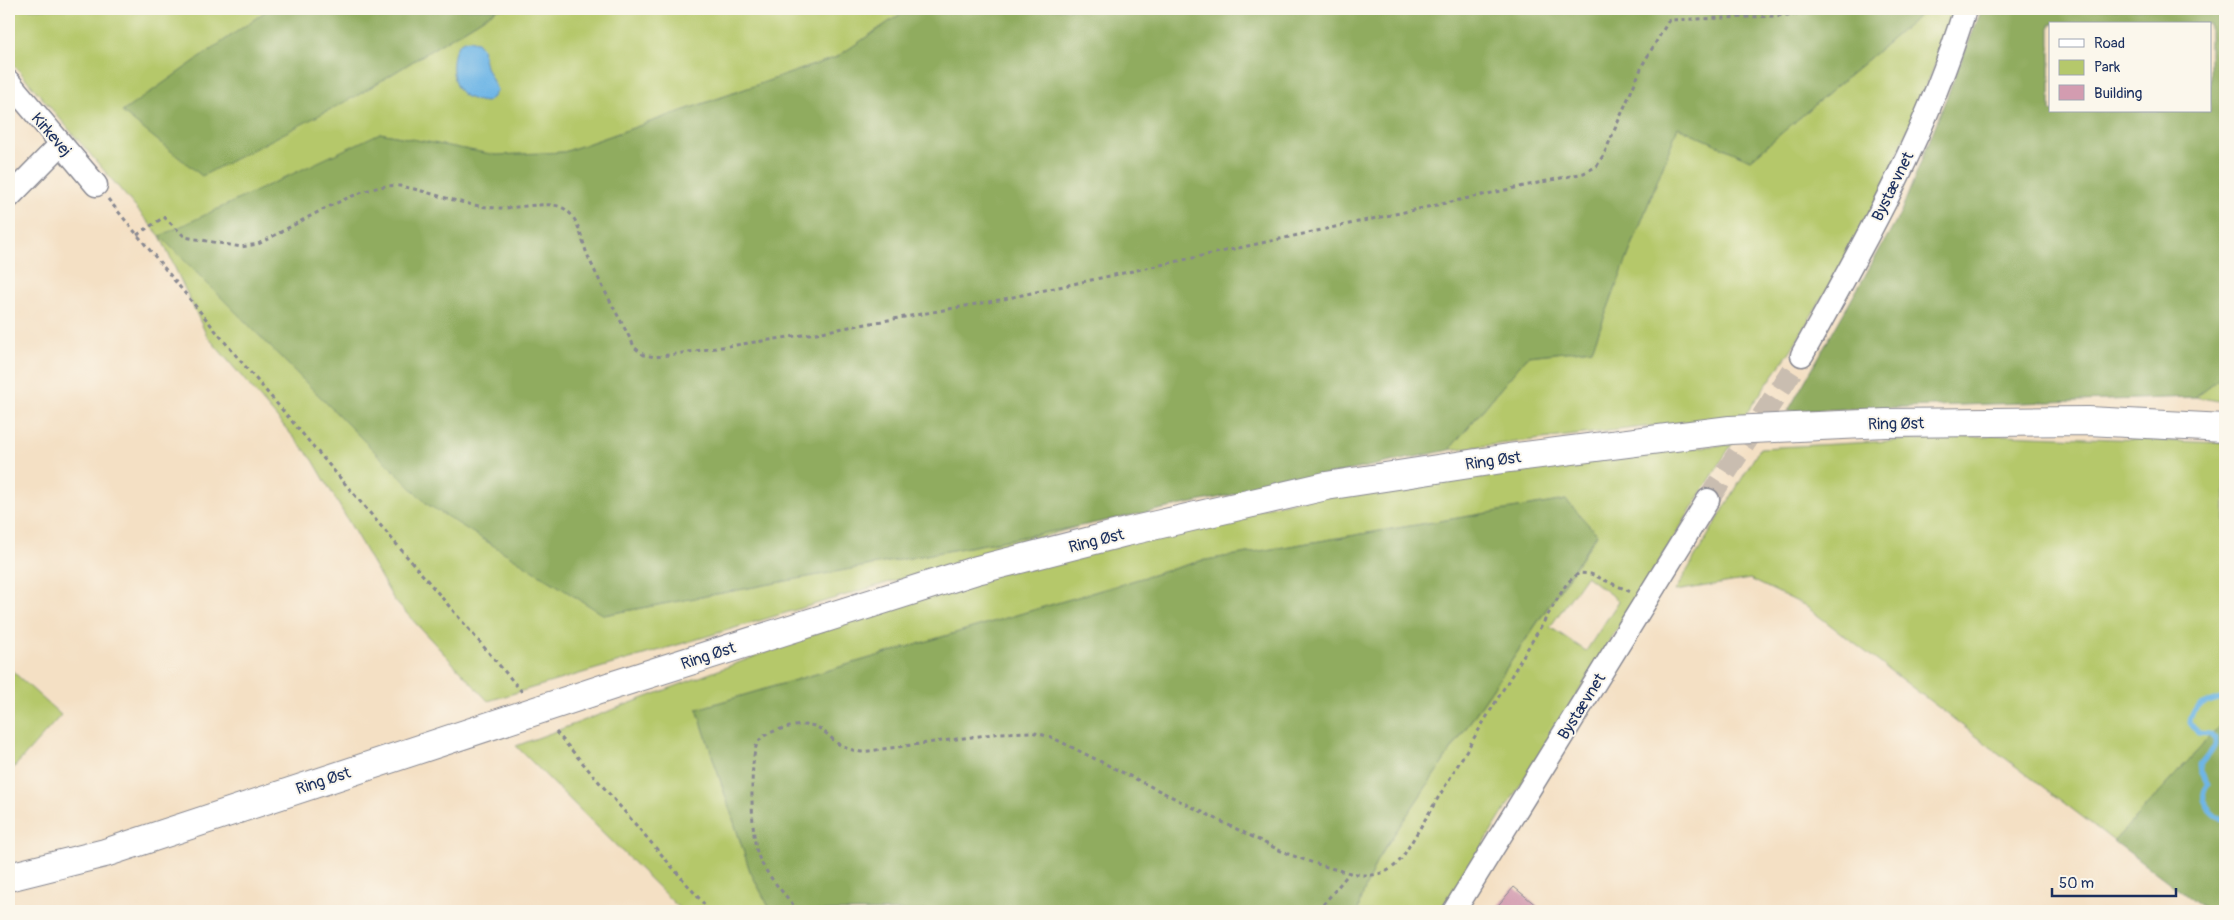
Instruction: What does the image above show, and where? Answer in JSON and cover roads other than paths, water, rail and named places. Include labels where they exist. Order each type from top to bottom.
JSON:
[{"type":"main road","name":"Ring Øst","points":[[9,877],[105,853],[614,685],[977,570],[1126,532],[1326,486],[1509,458],[1730,430],[1886,422],[2088,420],[2225,428]]},
{"type":"street","name":"Bystævnet","points":[[1802,356],[1881,212],[1920,128],[1965,9]]},
{"type":"street","name":"Kirkevej","points":[[9,82],[96,185]]},
{"type":"street","points":[[9,198],[61,144]]},
{"type":"street","name":"Bystævnet","points":[[1454,911],[1708,500]]},
{"type":"water","points":[[468,40],[477,42],[482,48],[486,67],[497,90],[493,97],[486,102],[474,100],[463,95],[454,80],[454,55],[460,44]]},
{"type":"waterway","points":[[2225,696],[2198,707],[2191,716],[2190,723],[2198,733],[2210,734],[2216,739],[2216,745],[2200,765],[2208,785],[2204,801],[2210,810],[2225,821]]},
{"type":"tunnel","points":[[1708,500],[1802,355]]}]
